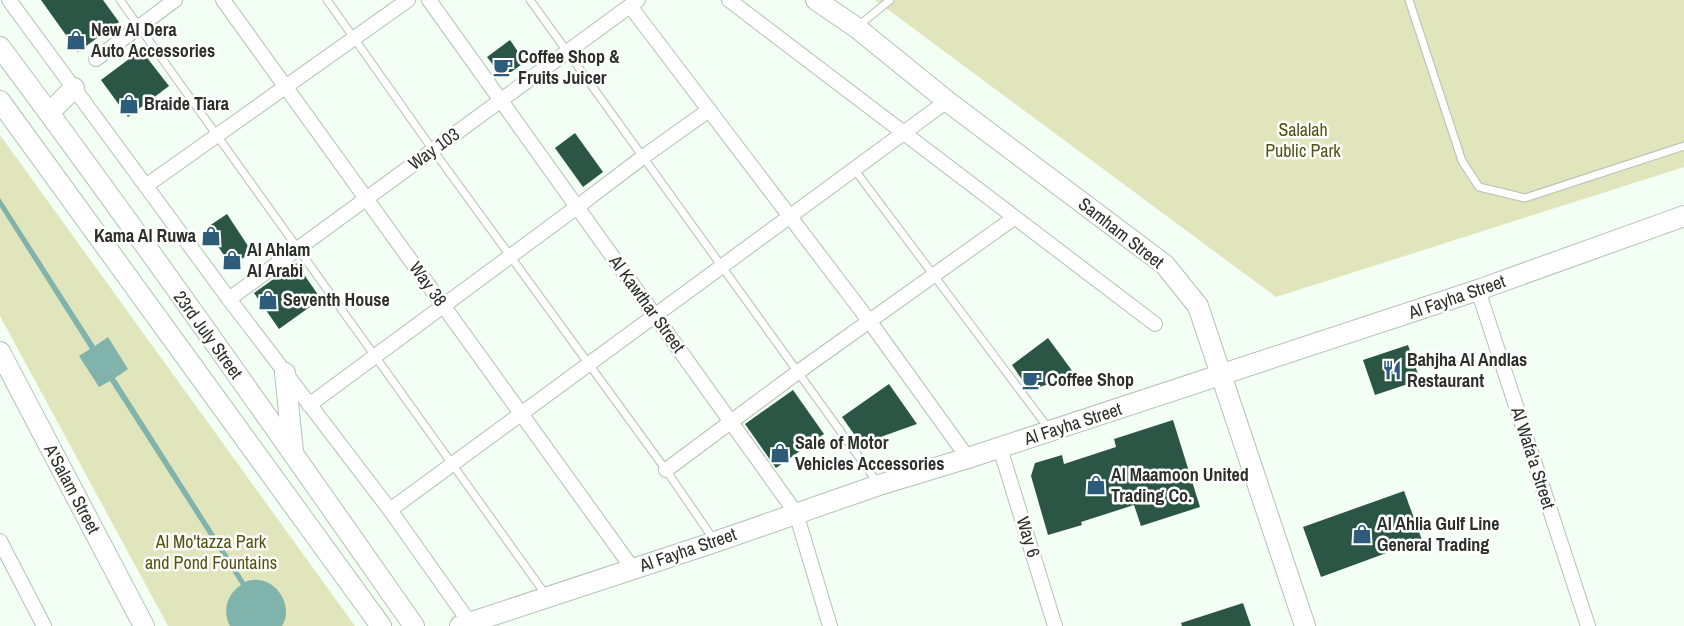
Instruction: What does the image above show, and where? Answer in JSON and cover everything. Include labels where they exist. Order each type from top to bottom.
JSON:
[{"type":"street","points":[[10,0],[229,299],[390,510],[465,624]]},
{"type":"street","points":[[96,58],[175,0]]},
{"type":"street","name":"Way 38","points":[[223,0],[633,569]]},
{"type":"street","points":[[147,185],[408,0]]},
{"type":"street","name":"Al Kawthar Street","points":[[428,0],[796,513],[830,626]]},
{"type":"street","points":[[729,0],[1155,324]]},
{"type":"street","name":"Samham Street","points":[[816,0],[857,28],[947,100],[1165,265],[1198,306],[1305,626]]},
{"type":"street","points":[[634,3],[709,110],[870,322],[968,458]]},
{"type":"street","name":"Way 103","points":[[229,299],[634,3]]},
{"type":"street","name":"23rd July Street","points":[[0,47],[293,454],[414,626]]},
{"type":"street","points":[[49,113],[74,88]]},
{"type":"street","points":[[390,510],[947,100]]},
{"type":"street","name":"23rd July Street","points":[[0,101],[381,626]]},
{"type":"street","points":[[309,405],[709,110]]},
{"type":"street","name":"Al Fayha Street","points":[[465,624],[715,542],[879,485],[1000,448],[1478,290],[1684,216]]},
{"type":"street","points":[[666,470],[798,372],[1014,218]]},
{"type":"street","name":"Al Wafa'a Street","points":[[1478,290],[1588,626]]},
{"type":"street","name":"A'Salam Street","points":[[0,352],[144,626]]},
{"type":"street","points":[[285,372],[293,454]]},
{"type":"street","name":"Way 6","points":[[1000,448],[1055,626]]},
{"type":"street","points":[[0,541],[44,626]]},
{"type":"lane","points":[[120,0],[547,597]]},
{"type":"lane","points":[[327,0],[433,150],[666,470],[715,542]]},
{"type":"lane","points":[[530,0],[879,485]]},
{"type":"lane","points":[[857,28],[890,0]]},
{"type":"lane","points":[[1409,0],[1462,162],[1479,187],[1525,198],[1684,146]]},
{"type":"lane","points":[[854,169],[1050,431]]},
{"type":"green space","name":"Salalah Public Park","points":[[875,0],[1684,0],[1684,167],[1276,297]]},
{"type":"green space","name":"Al Mo'tazza Park and Pond Fountains","points":[[0,135],[355,626],[168,626],[0,316]]},
{"type":"water","points":[[0,198],[95,346],[108,337],[128,369],[115,378],[245,582],[264,581],[278,591],[286,608],[282,626],[230,626],[226,615],[227,603],[232,593],[241,585],[110,381],[99,387],[79,356],[90,349],[0,207]]},
{"type":"building","points":[[41,0],[103,0],[119,22],[78,52]]},
{"type":"building","points":[[510,40],[525,62],[503,78],[487,57]]},
{"type":"building","points":[[141,50],[169,86],[128,117],[101,80]]},
{"type":"building","points":[[575,133],[603,172],[583,187],[555,148]]},
{"type":"building","points":[[227,214],[252,252],[231,266],[206,228]]},
{"type":"building","points":[[296,263],[321,299],[279,329],[254,293]]},
{"type":"building","points":[[1048,338],[1076,376],[1029,390],[1012,365]]},
{"type":"building","name":"Bahjha Al Andlas Restaurant","points":[[1408,345],[1420,380],[1375,395],[1363,360]]},
{"type":"building","points":[[889,384],[917,424],[861,444],[842,417]]},
{"type":"building","points":[[793,390],[824,434],[776,468],[745,424]]},
{"type":"building","points":[[1173,420],[1200,507],[1141,526],[1134,505],[1081,522],[1082,525],[1048,535],[1031,476],[1035,463],[1062,455],[1064,464],[1116,447],[1114,439]]},
{"type":"building","name":"Al Ahlia Gulf Line General Trading","points":[[1404,491],[1422,540],[1321,577],[1303,527]]},
{"type":"building","points":[[1243,603],[1251,626],[1182,626],[1181,623]]},
{"type":"place","name":"New Al Dera Auto Accessories","points":[[76,40]]},
{"type":"place","name":"Coffee Shop & Fruits Juicer","points":[[503,67]]},
{"type":"place","name":"Braide Tiara","points":[[129,104]]},
{"type":"place","name":"Kama Al Ruwa","points":[[211,236]]},
{"type":"place","name":"Al Ahlam Al Arabi","points":[[232,260]]},
{"type":"place","name":"Seventh House","points":[[268,300]]},
{"type":"place","name":"Bahjha Al Andlas Restaurant","points":[[1392,370]]},
{"type":"place","name":"Coffee Shop","points":[[1032,380]]},
{"type":"place","name":"Sale of Motor Vehicles Accessories","points":[[780,453]]},
{"type":"place","name":"Al Maamoon United Trading Co.","points":[[1096,485]]},
{"type":"place","name":"Al Ahlia Gulf Line General Trading","points":[[1362,534]]}]
